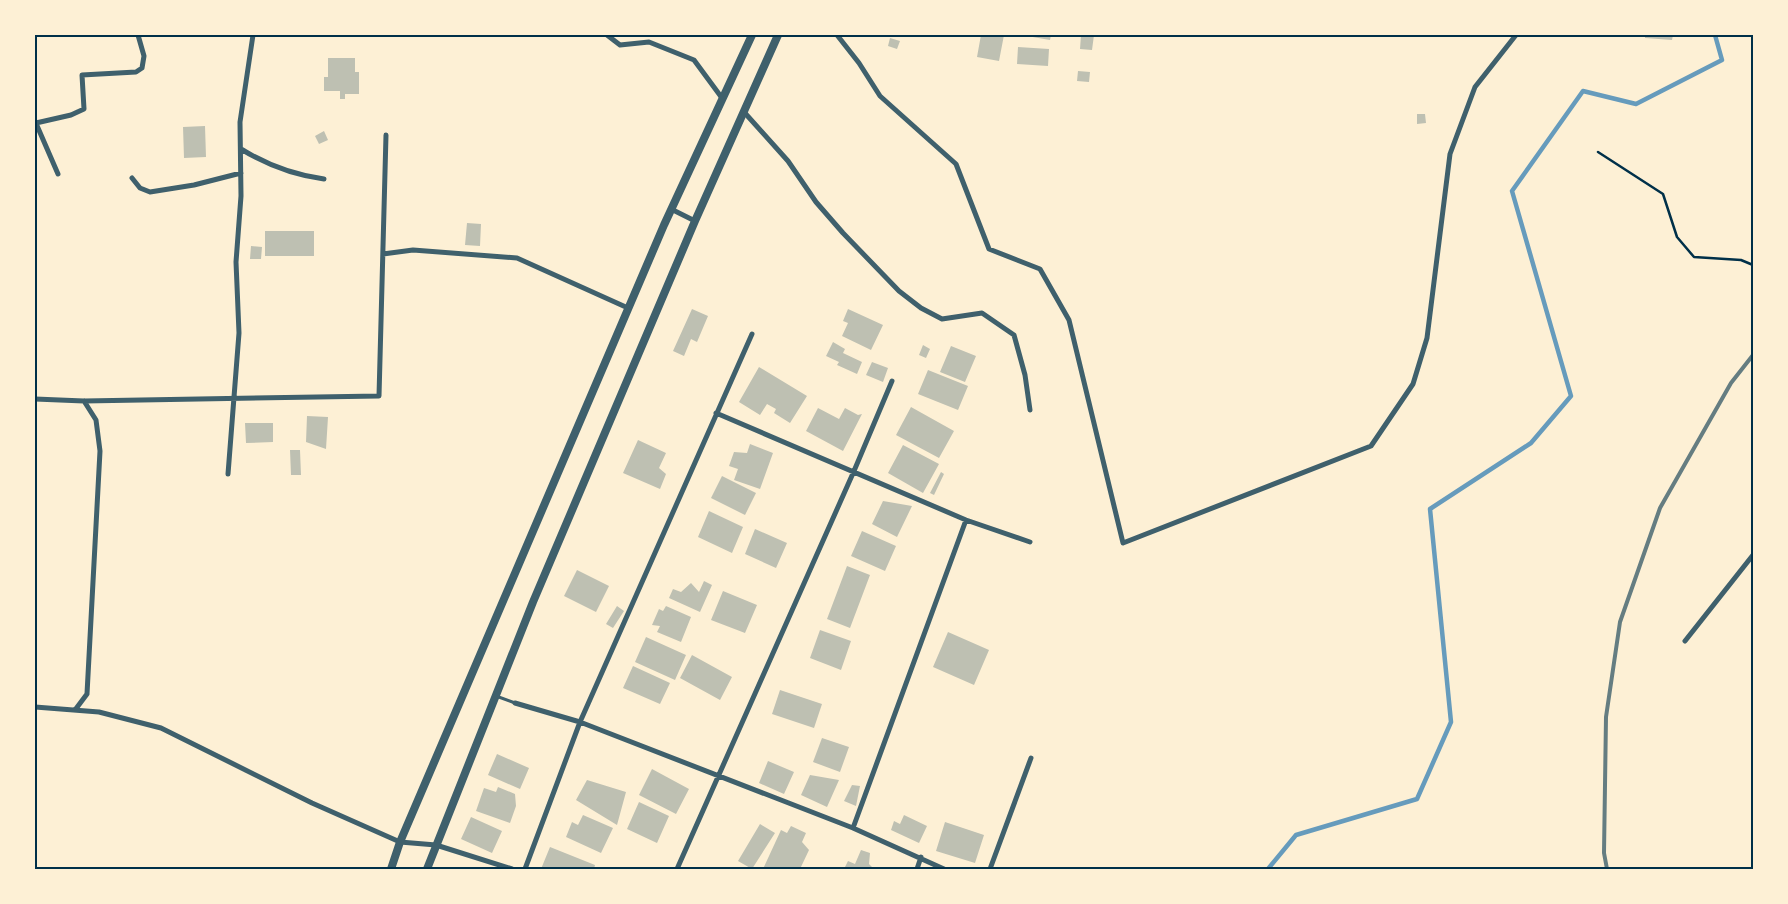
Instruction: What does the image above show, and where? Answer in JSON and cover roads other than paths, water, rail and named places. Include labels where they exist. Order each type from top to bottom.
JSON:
[{"type":"street","points":[[58,174],[36,122],[71,114],[84,108],[82,75],[136,72],[142,68],[144,56],[138,35]]},
{"type":"street","points":[[228,474],[232,399],[239,333],[236,262],[242,196],[240,122],[253,35]]},
{"type":"street","points":[[607,35],[620,45],[649,42],[694,60],[722,98]]},
{"type":"street","points":[[390,869],[628,308],[671,209],[752,35]]},
{"type":"street","points":[[428,869],[496,695],[695,222],[778,35]]},
{"type":"street","points":[[837,35],[859,62],[880,96],[956,164],[989,249],[1040,269],[1069,320],[1123,543],[1371,446],[1413,384],[1427,338],[1450,154],[1475,87],[1516,35]]},
{"type":"street","points":[[744,112],[788,161],[816,202],[842,233],[899,291],[921,308],[942,319],[982,313],[1014,335],[1025,375],[1030,410]]},
{"type":"street","points":[[35,399],[84,401],[379,396],[386,135]]},
{"type":"street","points":[[240,148],[261,161],[281,169],[324,179]]},
{"type":"street","points":[[132,178],[140,188],[150,192],[194,185],[241,173]]},
{"type":"street","points":[[671,209],[695,222]]},
{"type":"street","points":[[383,254],[413,250],[518,258],[628,308]]},
{"type":"street","points":[[525,869],[580,722],[752,334]]},
{"type":"street","points":[[677,869],[854,471],[892,381]]},
{"type":"street","points":[[75,710],[87,694],[100,451],[96,420],[84,401]]},
{"type":"street","points":[[716,413],[966,520],[1030,542]]},
{"type":"street","points":[[853,828],[966,520]]},
{"type":"street","points":[[1686,641],[1753,555]]},
{"type":"street","points":[[515,703],[580,722],[717,777],[853,828],[944,869]]},
{"type":"street","points":[[35,707],[99,712],[161,728],[312,803],[400,842],[436,845],[512,869]]},
{"type":"street","points":[[990,869],[1031,758]]},
{"type":"street","points":[[917,869],[921,857]]},
{"type":"lane","points":[[496,695],[515,703]]},
{"type":"waterway","points":[[1268,869],[1296,835],[1417,799],[1451,722],[1430,509],[1531,443],[1571,396],[1512,191],[1583,91],[1636,104],[1722,60],[1715,35]]},
{"type":"railway","points":[[1607,869],[1604,853],[1606,717],[1620,622],[1660,508],[1731,383],[1753,355]]}]
